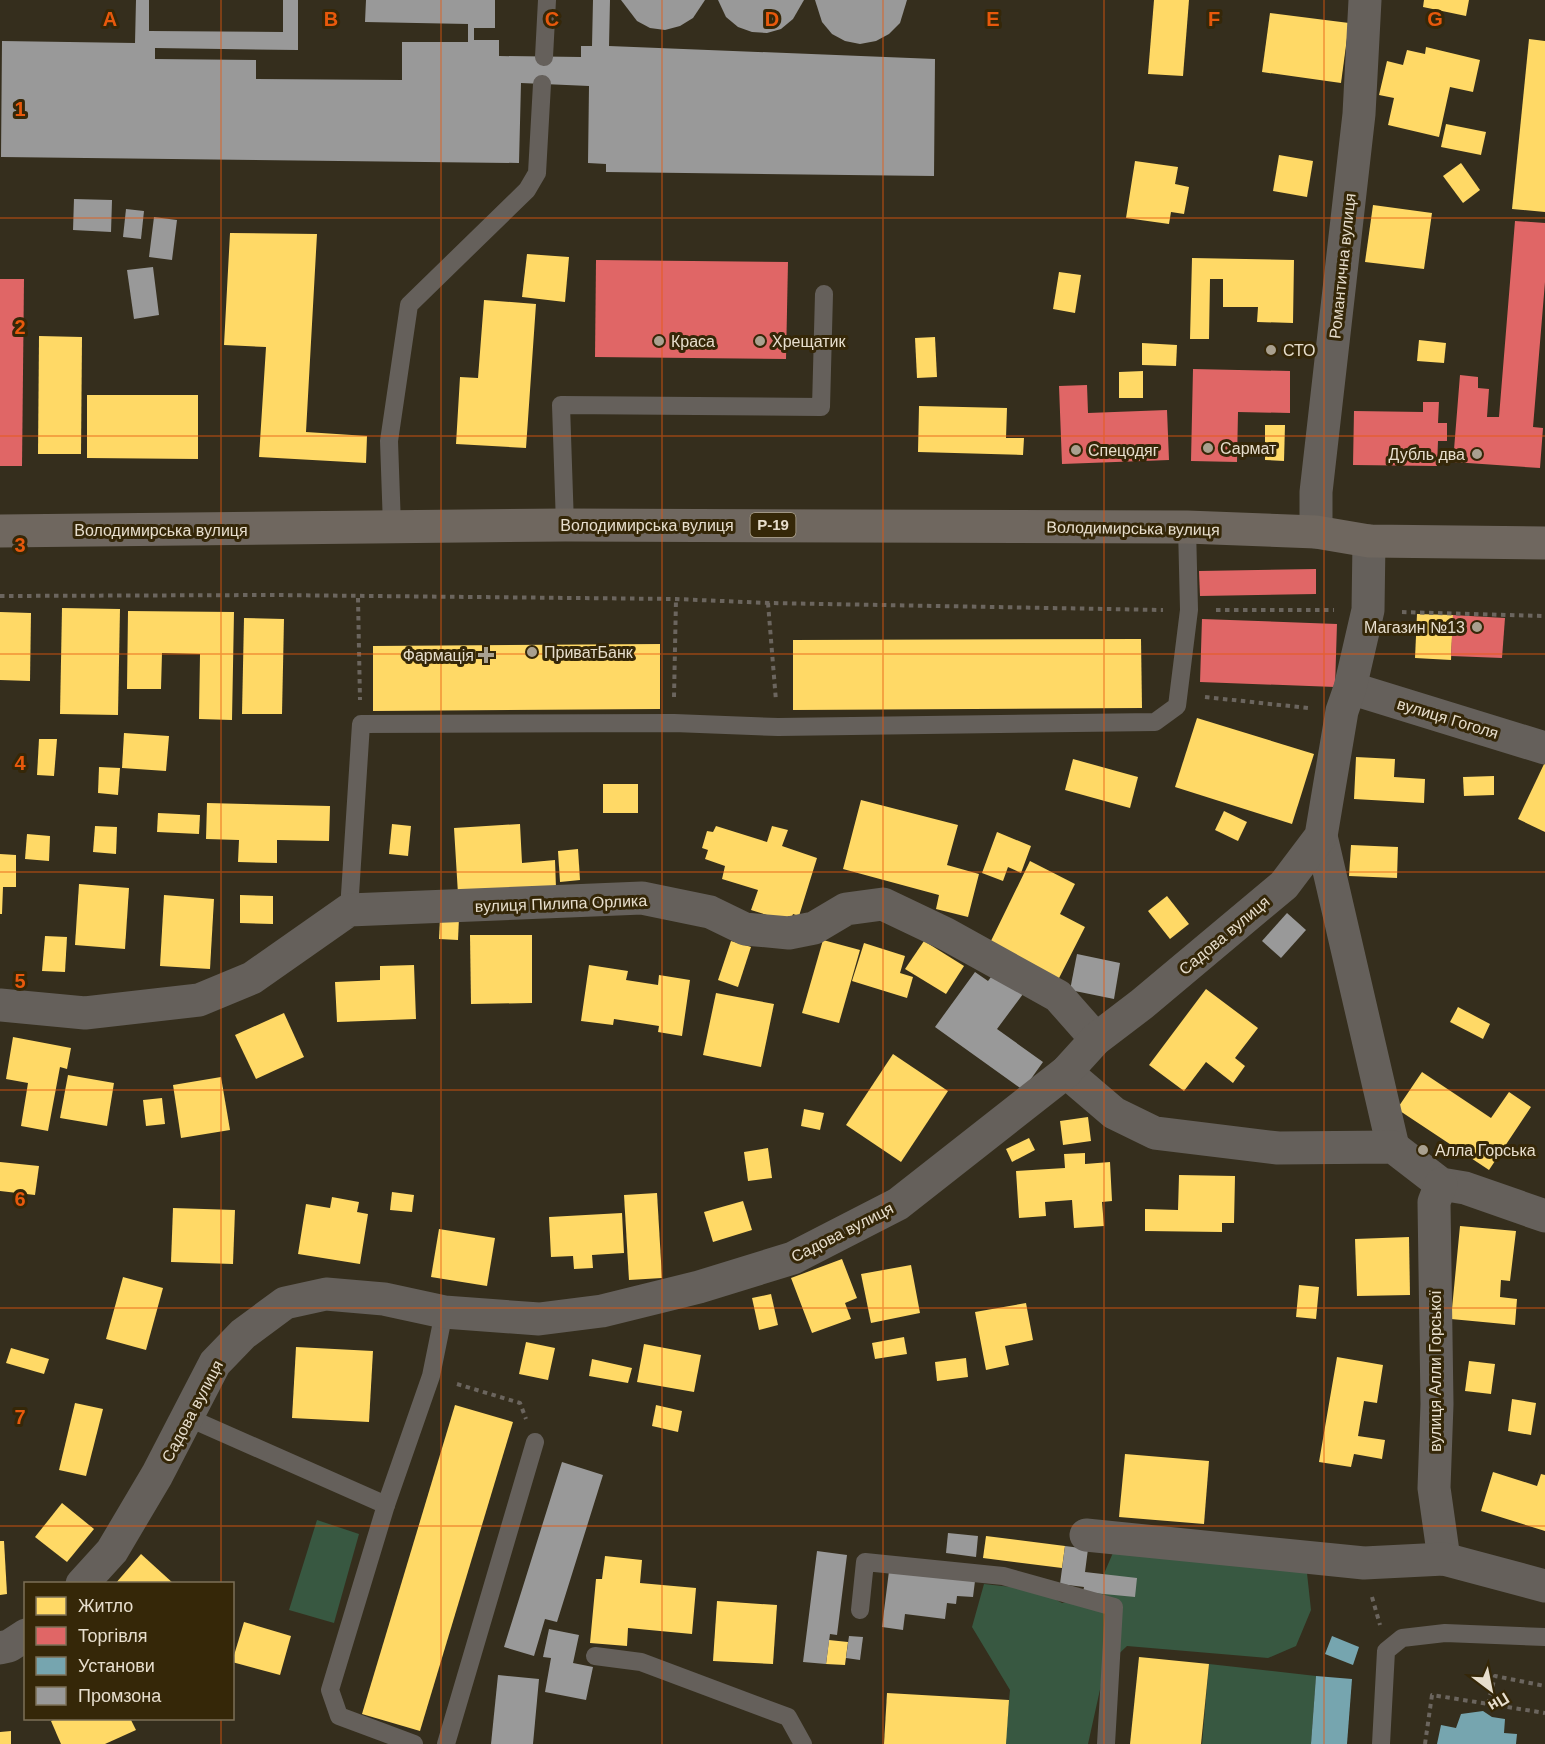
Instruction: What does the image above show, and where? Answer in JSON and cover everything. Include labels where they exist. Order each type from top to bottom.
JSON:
[{"type":"main road","name":"Володимирська вулиця","points":[[0,531],[566,525],[1187,527],[1316,532],[1369,541],[1545,543]]},
{"type":"street","name":"Романтична вулиця","points":[[1316,532],[1316,492],[1359,114],[1365,0]]},
{"type":"street","name":"Садова вулиця","points":[[84,1582],[112,1551],[189,1418],[215,1363],[243,1334],[285,1303],[326,1294],[384,1299],[444,1312],[538,1319],[602,1311],[699,1287],[793,1258],[898,1204],[1066,1072],[1096,1039],[1142,1004],[1284,885],[1321,836],[1346,700],[1368,610],[1369,541]]},
{"type":"street","name":"вулиця Гоголя","points":[[1346,700],[1545,748]]},
{"type":"street","points":[[1321,836],[1393,1146],[1441,1184],[1465,1188],[1545,1216]]},
{"type":"street","name":"вулиця Пилипа Орлика","points":[[349,910],[642,897],[710,912],[745,929],[789,933],[814,928],[846,909],[883,904],[946,934],[1058,996],[1096,1039]]},
{"type":"street","points":[[0,1005],[85,1013],[199,1000],[252,978],[349,910]]},
{"type":"street","points":[[1066,1072],[1114,1113],[1155,1133],[1278,1148],[1393,1146]]},
{"type":"street","name":"вулиця Алли Горської","points":[[1441,1184],[1434,1202],[1437,1404],[1434,1488],[1444,1559]]},
{"type":"street","points":[[1086,1535],[1364,1563],[1444,1559],[1545,1586]]},
{"type":"street","points":[[0,1648],[9,1646],[24,1636]]},
{"type":"lane","points":[[544,57],[546,0]]},
{"type":"lane","points":[[392,526],[389,441],[409,305],[527,190],[537,174],[542,84]]},
{"type":"lane","points":[[566,525],[561,405],[821,407],[824,294]]},
{"type":"lane","points":[[349,910],[361,724],[674,723],[778,727],[1155,722],[1177,706],[1189,610],[1187,527]]},
{"type":"lane","points":[[414,1744],[339,1716],[330,1690],[386,1505],[431,1376],[444,1312]]},
{"type":"lane","points":[[189,1418],[386,1505]]},
{"type":"lane","points":[[446,1744],[535,1442]]},
{"type":"lane","points":[[860,1610],[864,1562],[1003,1576],[1114,1607],[1107,1744]]},
{"type":"lane","points":[[1381,1744],[1386,1651],[1402,1638],[1445,1633],[1545,1636]]},
{"type":"lane","points":[[595,1656],[641,1662],[788,1717],[803,1744]]},
{"type":"path","points":[[0,596],[272,595],[358,598],[676,599],[768,603],[1189,610],[1368,610],[1545,616]]},
{"type":"path","points":[[358,598],[361,724]]},
{"type":"path","points":[[674,723],[676,599]]},
{"type":"path","points":[[768,603],[778,727]]},
{"type":"path","points":[[1177,694],[1346,700]]},
{"type":"path","points":[[431,1376],[520,1403],[535,1442]]},
{"type":"path","points":[[1364,1563],[1386,1651]]},
{"type":"path","points":[[1488,1704],[1495,1676],[1545,1686]]},
{"type":"path","points":[[1425,1744],[1432,1695],[1545,1713]]},
{"type":"green space","points":[[317,1520],[359,1534],[334,1623],[289,1610]]},
{"type":"green space","points":[[1115,1548],[1306,1564],[1311,1610],[1296,1646],[1268,1658],[1127,1646],[1105,1667],[1088,1744],[1005,1744],[1010,1690],[972,1627],[984,1584],[1038,1590],[1062,1603],[1094,1597]]},
{"type":"green space","points":[[1209,1664],[1316,1676],[1311,1744],[1202,1744]]},
{"type":"building: Житло","points":[[1154,0],[1189,0],[1183,76],[1148,74]]},
{"type":"building: Житло","points":[[1424,0],[1469,0],[1466,16],[1423,7]]},
{"type":"building: Житло","points":[[1270,13],[1349,23],[1341,83],[1262,72]]},
{"type":"building: Житло","points":[[1529,39],[1545,41],[1545,212],[1512,209]]},
{"type":"building: Житло","points":[[1426,47],[1480,60],[1473,92],[1450,87],[1439,137],[1388,125],[1394,98],[1379,95],[1387,61],[1403,65],[1407,50],[1425,54]]},
{"type":"building: Житло","points":[[1446,124],[1486,132],[1481,155],[1441,147]]},
{"type":"building: Житло","points":[[1279,155],[1313,161],[1307,197],[1273,191]]},
{"type":"building: Житло","points":[[1135,161],[1178,167],[1175,184],[1189,187],[1184,214],[1171,212],[1169,224],[1126,218]]},
{"type":"building: Житло","points":[[1461,163],[1480,190],[1463,203],[1443,176]]},
{"type":"building: Житло","points":[[1373,205],[1432,213],[1424,269],[1365,262]]},
{"type":"building: Житло","points":[[230,233],[317,234],[306,432],[367,436],[366,463],[259,457],[266,347],[224,345]]},
{"type":"building: Житло","points":[[527,254],[569,257],[565,302],[522,297]]},
{"type":"building: Житло","points":[[1192,258],[1294,260],[1293,323],[1257,322],[1258,307],[1223,307],[1223,279],[1210,279],[1209,339],[1190,339]]},
{"type":"building: Житло","points":[[1059,272],[1081,275],[1075,313],[1053,309]]},
{"type":"building: Житло","points":[[484,300],[536,304],[526,448],[456,444],[460,377],[478,378]]},
{"type":"building: Житло","points":[[39,336],[82,337],[81,454],[38,454]]},
{"type":"building: Житло","points":[[935,337],[937,377],[917,378],[915,338]]},
{"type":"building: Житло","points":[[1419,340],[1446,343],[1444,363],[1417,361]]},
{"type":"building: Житло","points":[[1142,343],[1177,345],[1176,366],[1142,365]]},
{"type":"building: Житло","points":[[1143,371],[1143,398],[1119,398],[1119,372]]},
{"type":"building: Житло","points":[[87,395],[198,395],[198,459],[87,458]]},
{"type":"building: Житло","points":[[919,406],[1007,408],[1006,438],[1024,438],[1023,455],[918,452]]},
{"type":"building: Житло","points":[[1265,425],[1285,425],[1284,461],[1265,460]]},
{"type":"building: Житло","points":[[62,608],[120,609],[118,715],[60,714]]},
{"type":"building: Житло","points":[[128,611],[234,612],[232,720],[199,719],[200,654],[162,653],[161,689],[127,689]]},
{"type":"building: Житло","points":[[0,612],[31,613],[30,681],[0,680]]},
{"type":"building: Житло","points":[[1417,614],[1453,615],[1451,660],[1415,658]]},
{"type":"building: Житло","points":[[244,618],[284,619],[282,714],[242,714]]},
{"type":"building: Житло","points":[[1141,639],[1142,708],[793,710],[793,640]]},
{"type":"building: Житло","points":[[660,644],[660,709],[373,711],[373,646]]},
{"type":"building: Житло","points":[[1197,718],[1314,754],[1292,824],[1175,787]]},
{"type":"building: Житло","points":[[124,733],[169,736],[166,771],[122,768]]},
{"type":"building: Житло","points":[[39,739],[57,739],[54,776],[37,775]]},
{"type":"building: Житло","points":[[1356,757],[1395,759],[1394,777],[1425,779],[1424,803],[1354,799]]},
{"type":"building: Житло","points":[[1073,759],[1138,777],[1130,808],[1065,790]]},
{"type":"building: Житло","points":[[1545,762],[1545,832],[1518,819]]},
{"type":"building: Житло","points":[[99,767],[120,768],[118,795],[98,793]]},
{"type":"building: Житло","points":[[1494,776],[1494,795],[1464,796],[1463,777]]},
{"type":"building: Житло","points":[[603,784],[638,784],[638,813],[603,813]]},
{"type":"building: Житло","points":[[861,800],[958,825],[947,865],[979,874],[968,917],[936,909],[939,895],[843,869]]},
{"type":"building: Житло","points":[[207,803],[330,806],[329,841],[277,840],[277,863],[238,862],[239,840],[206,839]]},
{"type":"building: Житло","points":[[1224,811],[1247,822],[1238,841],[1215,830]]},
{"type":"building: Житло","points":[[158,813],[200,815],[199,834],[157,832]]},
{"type":"building: Житло","points":[[392,824],[411,826],[408,856],[389,854]]},
{"type":"building: Житло","points":[[520,824],[522,863],[555,860],[556,888],[458,894],[454,828]]},
{"type":"building: Житло","points":[[95,826],[117,827],[116,854],[93,852]]},
{"type":"building: Житло","points":[[716,826],[767,842],[772,826],[788,830],[782,846],[817,858],[799,916],[793,914],[790,922],[751,910],[758,890],[722,879],[725,866],[705,859],[708,850],[702,848],[707,831],[713,832]]},
{"type":"building: Житло","points":[[997,832],[1031,846],[1021,873],[1008,867],[1003,881],[982,873]]},
{"type":"building: Житло","points":[[27,834],[50,836],[49,861],[25,859]]},
{"type":"building: Житло","points":[[1351,845],[1398,847],[1397,878],[1349,876]]},
{"type":"building: Житло","points":[[578,849],[580,880],[560,882],[558,851]]},
{"type":"building: Житло","points":[[0,854],[16,855],[16,887],[3,887],[2,914],[0,914]]},
{"type":"building: Житло","points":[[1030,861],[1075,884],[1060,914],[1085,927],[1057,982],[988,947]]},
{"type":"building: Житло","points":[[79,884],[129,888],[125,949],[75,945]]},
{"type":"building: Житло","points":[[164,895],[214,899],[210,969],[160,966]]},
{"type":"building: Житло","points":[[240,895],[273,896],[273,924],[240,923]]},
{"type":"building: Житло","points":[[1167,896],[1189,924],[1170,939],[1148,911]]},
{"type":"building: Житло","points":[[440,918],[459,918],[458,940],[439,939]]},
{"type":"building: Житло","points":[[470,935],[532,935],[532,1003],[471,1004]]},
{"type":"building: Житло","points":[[45,936],[67,937],[65,972],[42,971]]},
{"type":"building: Житло","points":[[823,940],[860,950],[839,1023],[802,1013]]},
{"type":"building: Житло","points":[[731,941],[751,947],[738,987],[718,980]]},
{"type":"building: Житло","points":[[924,941],[964,966],[946,994],[905,969]]},
{"type":"building: Житло","points":[[864,943],[905,956],[900,973],[913,977],[907,998],[852,981]]},
{"type":"building: Житло","points":[[414,965],[416,1019],[337,1022],[335,982],[380,980],[380,966]]},
{"type":"building: Житло","points":[[589,965],[628,971],[626,980],[658,985],[659,975],[690,980],[682,1036],[658,1032],[659,1026],[614,1019],[613,1025],[581,1021]]},
{"type":"building: Житло","points":[[1206,989],[1258,1028],[1235,1058],[1245,1066],[1233,1083],[1206,1062],[1184,1091],[1149,1065]]},
{"type":"building: Житло","points":[[716,993],[774,1004],[761,1067],[703,1055]]},
{"type":"building: Житло","points":[[1458,1007],[1490,1024],[1483,1039],[1450,1022]]},
{"type":"building: Житло","points":[[284,1013],[304,1057],[256,1079],[235,1035]]},
{"type":"building: Житло","points":[[13,1037],[71,1048],[67,1069],[60,1067],[48,1131],[21,1126],[28,1083],[6,1079]]},
{"type":"building: Житло","points":[[893,1054],[948,1091],[901,1162],[846,1125]]},
{"type":"building: Житло","points":[[1422,1072],[1491,1118],[1509,1092],[1531,1107],[1489,1170],[1397,1109]]},
{"type":"building: Житло","points":[[68,1075],[114,1083],[107,1126],[60,1118]]},
{"type":"building: Житло","points":[[221,1077],[230,1130],[181,1138],[173,1085]]},
{"type":"building: Житло","points":[[162,1098],[165,1124],[146,1126],[143,1100]]},
{"type":"building: Житло","points":[[804,1109],[824,1113],[820,1130],[801,1126]]},
{"type":"building: Житло","points":[[1088,1117],[1091,1141],[1063,1145],[1060,1121]]},
{"type":"building: Житло","points":[[1029,1138],[1035,1150],[1012,1162],[1006,1149]]},
{"type":"building: Житло","points":[[768,1148],[772,1178],[748,1181],[744,1152]]},
{"type":"building: Житло","points":[[1085,1153],[1085,1164],[1110,1162],[1112,1201],[1102,1202],[1104,1226],[1074,1228],[1072,1200],[1045,1202],[1046,1216],[1019,1218],[1016,1171],[1065,1168],[1064,1154]]},
{"type":"building: Житло","points":[[0,1162],[39,1166],[35,1195],[0,1191]]},
{"type":"building: Житло","points":[[1179,1175],[1235,1176],[1234,1223],[1222,1223],[1222,1232],[1145,1231],[1145,1209],[1178,1210]]},
{"type":"building: Житло","points":[[392,1192],[414,1195],[412,1212],[390,1210]]},
{"type":"building: Житло","points":[[657,1193],[662,1278],[629,1280],[624,1195]]},
{"type":"building: Житло","points":[[332,1197],[359,1202],[357,1212],[368,1214],[360,1264],[298,1254],[306,1204],[330,1208]]},
{"type":"building: Житло","points":[[743,1201],[752,1230],[713,1242],[704,1212]]},
{"type":"building: Житло","points":[[173,1208],[235,1210],[233,1264],[171,1262]]},
{"type":"building: Житло","points":[[622,1213],[624,1253],[592,1255],[593,1268],[574,1269],[573,1256],[551,1257],[549,1217]]},
{"type":"building: Житло","points":[[1460,1226],[1516,1231],[1510,1281],[1501,1280],[1500,1297],[1517,1299],[1515,1325],[1451,1319]]},
{"type":"building: Житло","points":[[439,1229],[495,1238],[487,1286],[431,1277]]},
{"type":"building: Житло","points":[[1409,1237],[1410,1295],[1357,1296],[1355,1239]]},
{"type":"building: Житло","points":[[842,1259],[857,1298],[845,1303],[851,1319],[812,1333],[791,1278]]},
{"type":"building: Житло","points":[[911,1265],[920,1313],[871,1323],[861,1274]]},
{"type":"building: Житло","points":[[123,1277],[163,1288],[146,1350],[106,1339]]},
{"type":"building: Житло","points":[[1299,1285],[1319,1287],[1316,1319],[1296,1317]]},
{"type":"building: Житло","points":[[771,1294],[778,1325],[759,1330],[752,1298]]},
{"type":"building: Житло","points":[[1026,1303],[1033,1340],[1005,1346],[1009,1365],[986,1370],[975,1312]]},
{"type":"building: Житло","points":[[904,1337],[907,1354],[875,1359],[872,1343]]},
{"type":"building: Житло","points":[[526,1342],[555,1348],[548,1380],[519,1374]]},
{"type":"building: Житло","points":[[644,1344],[701,1355],[694,1392],[637,1382]]},
{"type":"building: Житло","points":[[296,1347],[373,1351],[369,1422],[292,1418]]},
{"type":"building: Житло","points":[[11,1348],[49,1359],[44,1374],[6,1363]]},
{"type":"building: Житло","points":[[1337,1357],[1383,1365],[1377,1403],[1364,1401],[1358,1436],[1385,1440],[1382,1459],[1354,1454],[1351,1467],[1319,1462]]},
{"type":"building: Житло","points":[[966,1358],[968,1377],[937,1381],[935,1362]]},
{"type":"building: Житло","points":[[592,1359],[632,1368],[628,1383],[589,1376]]},
{"type":"building: Житло","points":[[1469,1361],[1495,1364],[1491,1394],[1465,1391]]},
{"type":"building: Житло","points":[[1512,1399],[1536,1403],[1531,1435],[1508,1431]]},
{"type":"building: Житло","points":[[75,1403],[103,1409],[86,1476],[59,1470]]},
{"type":"building: Житло","points":[[455,1405],[513,1422],[420,1731],[362,1714]]},
{"type":"building: Житло","points":[[656,1405],[682,1411],[678,1432],[652,1426]]},
{"type":"building: Житло","points":[[1125,1454],[1209,1461],[1204,1524],[1119,1517]]},
{"type":"building: Житло","points":[[1493,1472],[1537,1486],[1541,1474],[1545,1475],[1545,1531],[1481,1511]]},
{"type":"building: Житло","points":[[62,1503],[94,1529],[67,1562],[35,1537]]},
{"type":"building: Житло","points":[[986,1536],[1065,1546],[1062,1568],[983,1558]]},
{"type":"building: Житло","points":[[0,1541],[4,1541],[7,1594],[0,1595]]},
{"type":"building: Житло","points":[[141,1554],[172,1582],[117,1582]]},
{"type":"building: Житло","points":[[605,1556],[642,1560],[640,1583],[696,1588],[692,1634],[628,1628],[627,1646],[590,1643],[596,1579],[602,1579]]},
{"type":"building: Житло","points":[[717,1601],[777,1605],[773,1664],[713,1661]]},
{"type":"building: Житло","points":[[244,1622],[291,1636],[280,1675],[234,1663]]},
{"type":"building: Житло","points":[[829,1640],[848,1642],[845,1665],[826,1664]]},
{"type":"building: Житло","points":[[1139,1657],[1209,1664],[1201,1744],[1130,1744]]},
{"type":"building: Житло","points":[[887,1693],[1009,1700],[1006,1744],[884,1744]]},
{"type":"building: Житло","points":[[131,1720],[136,1730],[105,1744],[61,1744],[51,1721]]},
{"type":"building: Житло","points":[[11,1731],[11,1744],[0,1744],[0,1732]]},
{"type":"building: Торгівля","points":[[1515,221],[1545,223],[1545,282],[1533,427],[1543,428],[1540,468],[1453,462],[1460,375],[1478,377],[1478,388],[1489,389],[1487,417],[1499,417]]},
{"type":"building: Торгівля","points":[[596,260],[788,262],[786,359],[595,357]]},
{"type":"building: Торгівля","points":[[0,279],[24,279],[22,466],[0,466]]},
{"type":"building: Торгівля","points":[[1193,369],[1290,371],[1290,413],[1238,412],[1237,462],[1191,461]]},
{"type":"building: Торгівля","points":[[1087,385],[1088,413],[1167,410],[1169,460],[1062,464],[1059,386]]},
{"type":"building: Торгівля","points":[[1423,402],[1439,402],[1438,423],[1447,423],[1447,441],[1438,441],[1437,466],[1353,465],[1354,411],[1423,412]]},
{"type":"building: Торгівля","points":[[1316,569],[1316,594],[1200,596],[1199,571]]},
{"type":"building: Торгівля","points":[[1453,615],[1505,618],[1502,658],[1451,656]]},
{"type":"building: Торгівля","points":[[1202,619],[1337,624],[1335,687],[1200,682]]},
{"type":"building: Установи","points":[[1332,1636],[1359,1647],[1353,1665],[1325,1654]]},
{"type":"building: Установи","points":[[1316,1676],[1352,1679],[1347,1744],[1311,1744]]},
{"type":"building: Установи","points":[[1483,1711],[1492,1717],[1505,1719],[1504,1733],[1517,1734],[1516,1744],[1437,1744],[1441,1725],[1456,1728],[1461,1714]]},
{"type":"building: Промзона","points":[[136,0],[149,0],[149,31],[283,32],[283,0],[298,0],[298,50],[155,48],[155,59],[256,60],[256,79],[402,80],[402,42],[468,42],[468,24],[365,22],[366,0],[495,0],[495,28],[474,28],[474,40],[499,40],[499,56],[581,57],[581,46],[592,46],[593,0],[610,0],[609,46],[935,59],[934,176],[606,172],[606,164],[588,163],[589,86],[521,83],[519,163],[1,157],[2,41],[135,43]]},
{"type":"building: Промзона","points":[[621,0],[705,0],[693,18],[680,26],[665,30],[650,28],[637,21]]},
{"type":"building: Промзона","points":[[718,0],[804,0],[793,19],[781,29],[767,33],[752,32],[738,27],[726,17]]},
{"type":"building: Промзона","points":[[815,0],[907,0],[900,23],[889,34],[876,41],[860,44],[845,41],[832,34],[822,22]]},
{"type":"building: Промзона","points":[[74,199],[112,200],[111,232],[73,230]]},
{"type":"building: Промзона","points":[[126,209],[144,211],[141,239],[123,237]]},
{"type":"building: Промзона","points":[[154,217],[177,220],[172,260],[149,257]]},
{"type":"building: Промзона","points":[[153,267],[159,315],[134,319],[127,270]]},
{"type":"building: Промзона","points":[[1287,913],[1306,930],[1281,958],[1262,941]]},
{"type":"building: Промзона","points":[[1077,954],[1120,963],[1114,999],[1070,990]]},
{"type":"building: Промзона","points":[[975,972],[988,981],[994,973],[1023,994],[997,1029],[1043,1062],[1023,1090],[935,1027]]},
{"type":"building: Промзона","points":[[562,1462],[603,1475],[557,1622],[545,1619],[534,1656],[504,1647]]},
{"type":"building: Промзона","points":[[948,1533],[978,1536],[976,1557],[946,1553]]},
{"type":"building: Промзона","points":[[1065,1546],[1088,1549],[1085,1572],[1137,1578],[1135,1597],[1083,1592],[1084,1587],[1060,1584]]},
{"type":"building: Промзона","points":[[817,1551],[847,1555],[837,1635],[830,1634],[826,1664],[803,1662]]},
{"type":"building: Промзона","points":[[889,1571],[975,1581],[973,1597],[957,1596],[956,1604],[947,1603],[945,1619],[905,1614],[903,1630],[882,1627]]},
{"type":"building: Промзона","points":[[549,1629],[579,1635],[573,1663],[593,1667],[586,1700],[545,1692],[551,1658],[543,1657]]},
{"type":"building: Промзона","points":[[849,1636],[863,1637],[860,1660],[846,1658]]},
{"type":"building: Промзона","points":[[498,1675],[539,1679],[533,1744],[491,1744]]},
{"type":"place","name":"Краса","points":[[659,341]]},
{"type":"place","name":"Хрещатик","points":[[760,341]]},
{"type":"place","name":"СТО","points":[[1271,350]]},
{"type":"place","name":"Сармат","points":[[1208,448]]},
{"type":"place","name":"Спецодяг","points":[[1076,450]]},
{"type":"place","name":"Дубль два","points":[[1477,454]]},
{"type":"place","name":"Магазин №13","points":[[1477,627]]},
{"type":"place","name":"ПриватБанк","points":[[532,652]]},
{"type":"place","name":"Фармація","points":[[486,655]]},
{"type":"place","name":"Алла Горська","points":[[1423,1150]]}]
